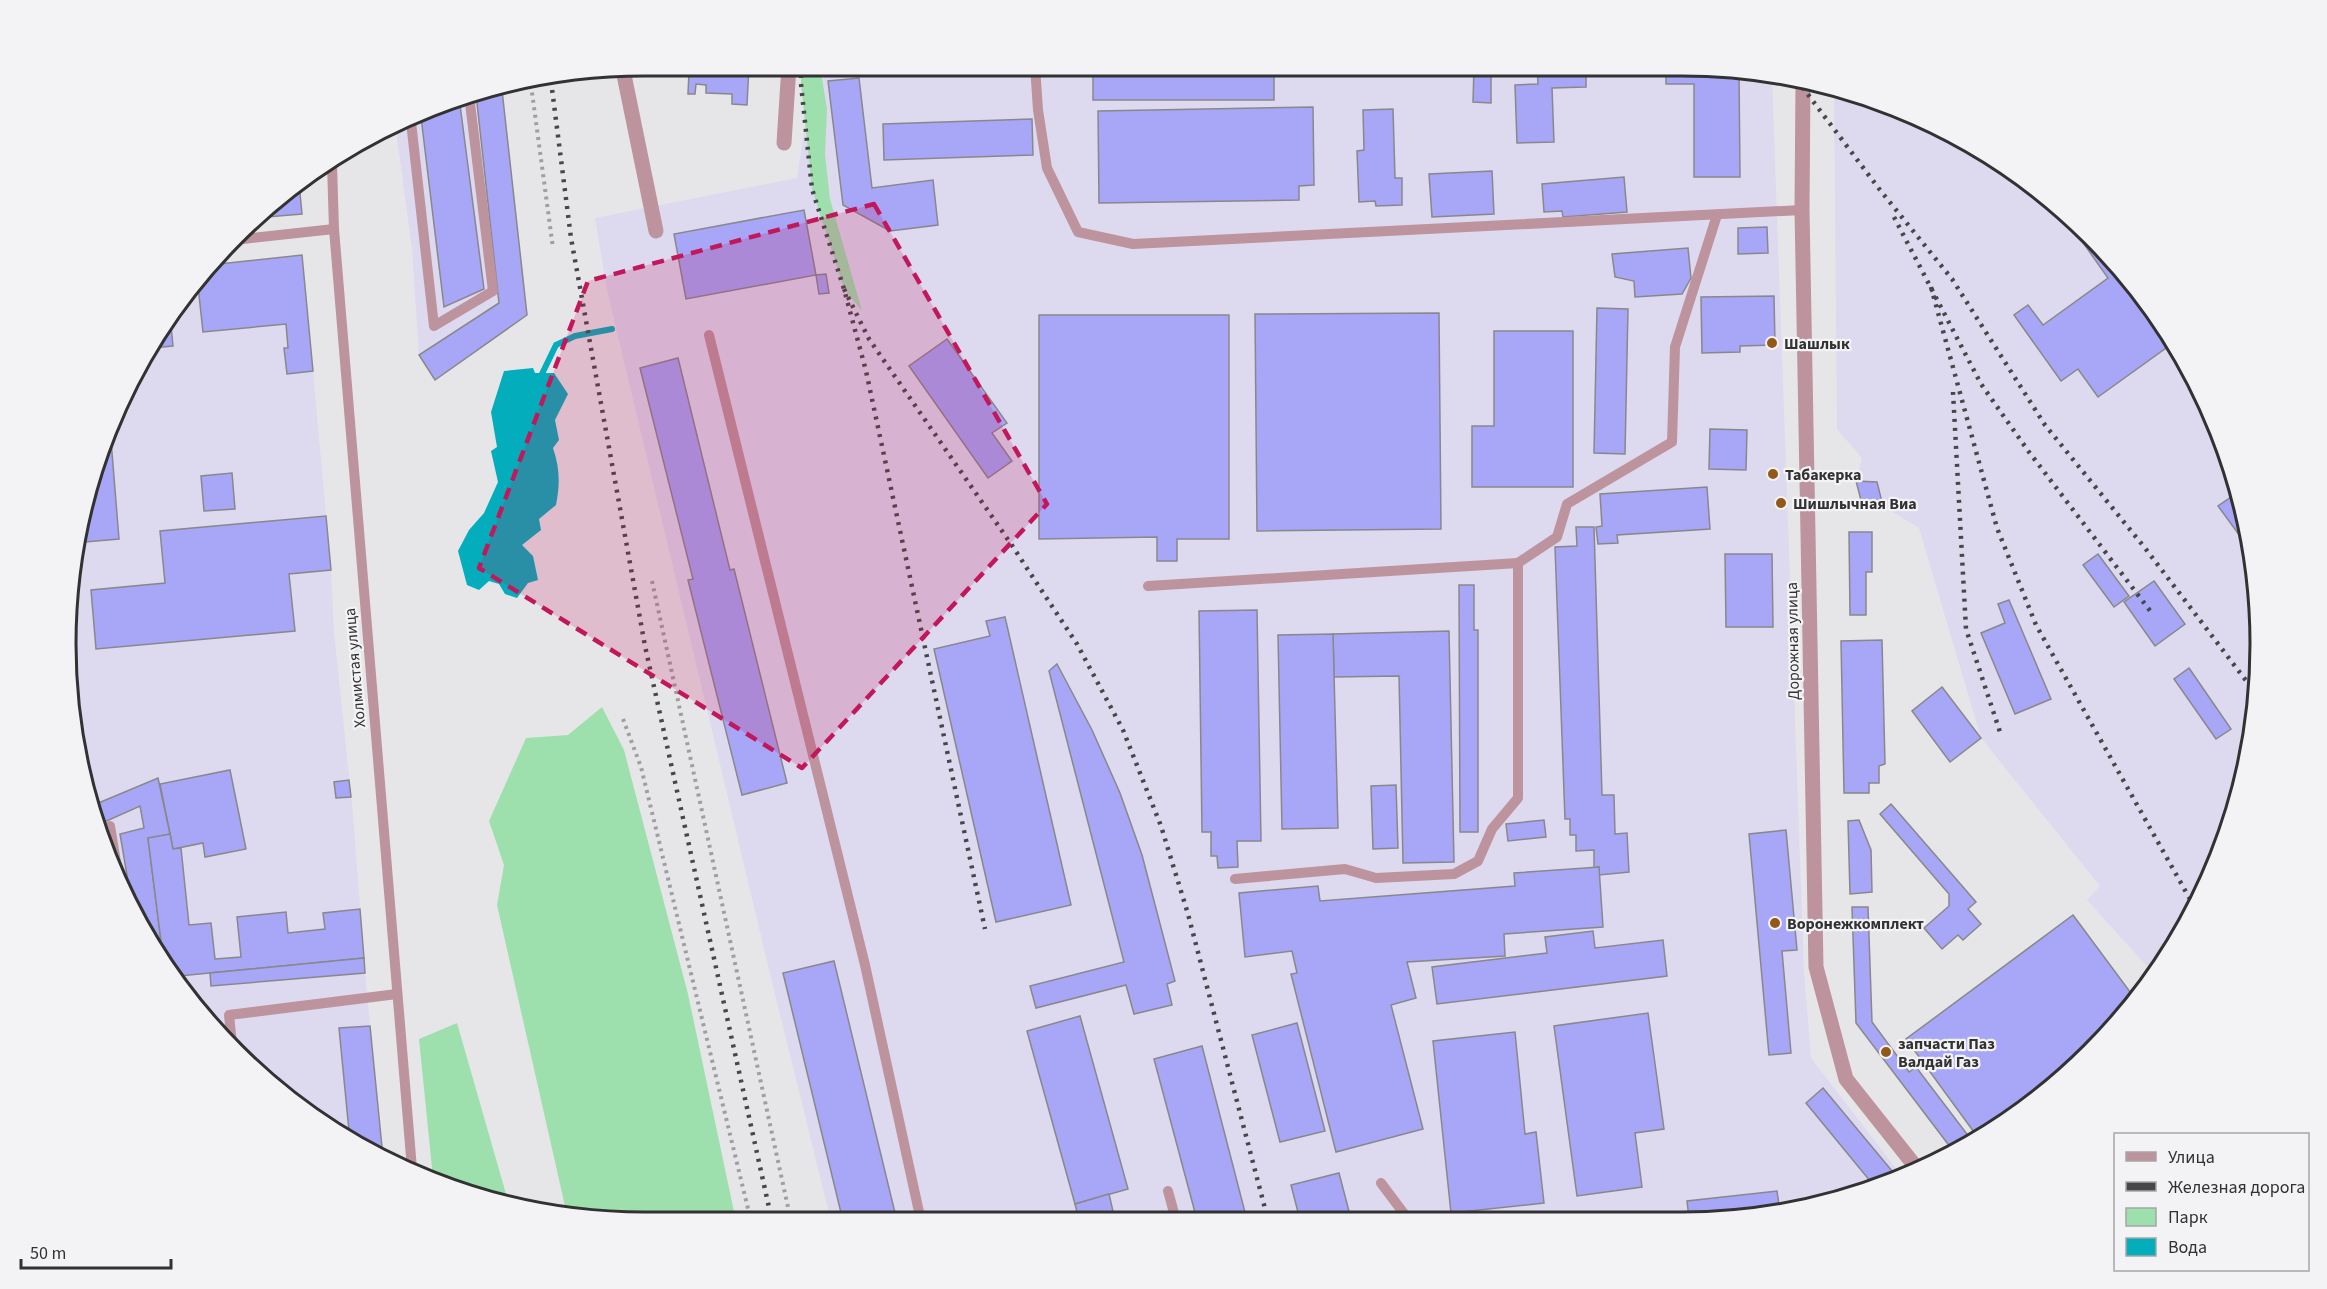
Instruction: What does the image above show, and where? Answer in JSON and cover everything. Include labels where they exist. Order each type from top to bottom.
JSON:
[{"type":"street","points":[[784,143],[788,76]]},
{"type":"street","points":[[624,77],[656,231]]},
{"type":"street","name":"Дорожная улица","points":[[1803,89],[1802,210],[1816,967],[1846,1079],[1913,1163]]},
{"type":"lane","points":[[1036,76],[1038,110],[1047,168],[1078,232],[1133,244],[1802,210]]},
{"type":"lane","points":[[412,127],[434,326],[493,291],[470,104]]},
{"type":"lane","name":"Холмистая улица","points":[[332,170],[334,229],[411,1162]]},
{"type":"lane","points":[[1148,586],[1518,563],[1557,537],[1567,504],[1672,442],[1675,347],[1717,214]]},
{"type":"lane","points":[[249,237],[334,229]]},
{"type":"lane","points":[[709,335],[865,965],[919,1212]]},
{"type":"lane","points":[[1235,879],[1345,869],[1376,878],[1454,874],[1478,861],[1492,829],[1518,798],[1518,563]]},
{"type":"lane","points":[[107,827],[110,826],[113,842]]},
{"type":"lane","points":[[230,1033],[228,1015],[397,994]]},
{"type":"lane","points":[[1381,1183],[1403,1212]]},
{"type":"lane","points":[[1168,1191],[1174,1212]]},
{"type":"path","points":[[531,88],[553,248]]},
{"type":"path","points":[[652,581],[789,1212]]},
{"type":"path","points":[[623,719],[641,767],[750,1212]]},
{"type":"highlighted area","points":[[874,204],[1047,504],[802,768],[479,568],[588,281]]},
{"type":"shaded area","points":[[812,76],[1682,76],[1772,84],[1804,971],[1811,1058],[1897,1170],[1830,1193],[1793,1202],[1720,1211],[829,1212],[607,290],[595,218],[797,178]]},
{"type":"shaded area","points":[[503,95],[527,315],[435,380],[419,355],[412,249],[396,133],[462,107]]},
{"type":"shaded area","points":[[1834,97],[1900,120],[1934,135],[1998,172],[2057,217],[2110,270],[2155,329],[2192,393],[2220,462],[2240,534],[2246,570],[2250,644],[2246,719],[2231,792],[2207,862],[2192,896],[2149,968],[2087,900],[2100,886],[1981,738],[1919,528],[1883,506],[1863,508],[1856,481],[1862,458],[1837,429]]},
{"type":"shaded area","points":[[302,255],[331,570],[334,632],[353,815],[365,973],[382,1148],[329,1117],[270,1072],[217,1019],[194,990],[172,960],[135,896],[107,827],[87,755],[81,719],[76,644],[81,570],[96,497],[120,427],[135,393],[172,329],[223,264]]},
{"type":"green space","points":[[801,76],[822,76],[827,109],[825,155],[830,199],[862,311],[844,289],[812,189]]},
{"type":"green space","points":[[602,707],[624,750],[688,994],[734,1212],[607,1211],[565,1207],[497,905],[504,865],[489,821],[526,738],[568,735]]},
{"type":"green space","points":[[457,1023],[506,1195],[432,1171],[419,1039]]},
{"type":"water","points":[[533,368],[535,373],[554,373],[568,394],[555,420],[559,440],[553,448],[559,476],[556,505],[539,519],[541,530],[522,545],[533,556],[538,580],[528,583],[517,598],[505,594],[499,584],[489,581],[479,590],[467,585],[458,551],[469,530],[484,513],[498,482],[491,451],[497,447],[491,412],[504,371]]},
{"type":"building","points":[[689,76],[748,76],[747,105],[732,104],[732,94],[706,93],[706,85],[696,84],[695,94],[688,94]]},
{"type":"building","points":[[1093,76],[1274,76],[1274,100],[1093,100]]},
{"type":"building","points":[[1474,76],[1491,76],[1491,103],[1473,102]]},
{"type":"building","points":[[1538,76],[1586,76],[1586,87],[1552,88],[1554,142],[1517,143],[1515,85],[1538,84]]},
{"type":"building","points":[[1666,76],[1739,80],[1740,177],[1694,177],[1694,84],[1666,84]]},
{"type":"building","points":[[859,78],[872,188],[933,180],[938,225],[890,231],[843,205],[828,81]]},
{"type":"building","points":[[503,95],[527,315],[435,380],[419,355],[499,303],[477,102]]},
{"type":"building","points":[[1313,107],[1314,185],[1299,186],[1299,200],[1099,203],[1098,111]]},
{"type":"building","points":[[460,108],[484,289],[444,307],[422,122]]},
{"type":"building","points":[[1393,109],[1395,178],[1402,178],[1402,205],[1376,206],[1375,201],[1359,202],[1357,151],[1364,150],[1363,110]]},
{"type":"building","points":[[1032,119],[1033,155],[884,160],[883,124]]},
{"type":"building","points":[[1492,171],[1494,214],[1432,217],[1429,174]]},
{"type":"building","points":[[1624,177],[1627,212],[1563,217],[1562,211],[1544,212],[1542,184]]},
{"type":"building","points":[[300,193],[302,214],[270,217]]},
{"type":"building","points":[[804,210],[816,275],[686,299],[674,234]]},
{"type":"building","points":[[1767,227],[1768,253],[1738,254],[1738,228]]},
{"type":"building","points":[[2082,241],[2110,270],[2133,299],[2166,348],[2098,397],[2078,369],[2061,381],[2014,315],[2028,305],[2043,325],[2108,278]]},
{"type":"building","points":[[1688,248],[1691,278],[1682,294],[1635,297],[1634,281],[1615,277],[1612,254]]},
{"type":"building","points":[[302,255],[313,371],[287,374],[284,348],[288,348],[286,324],[203,332],[199,293],[223,264]]},
{"type":"building","points":[[826,274],[829,293],[819,294],[816,275]]},
{"type":"building","points":[[1774,296],[1775,345],[1740,346],[1740,352],[1702,353],[1701,297]]},
{"type":"building","points":[[1597,308],[1628,309],[1625,454],[1594,453]]},
{"type":"building","points":[[1439,313],[1441,529],[1257,531],[1255,314]]},
{"type":"building","points":[[1039,315],[1229,315],[1229,539],[1177,539],[1177,561],[1157,561],[1157,537],[1039,539]]},
{"type":"building","points":[[171,330],[173,346],[161,347]]},
{"type":"building","points":[[1494,331],[1573,331],[1573,487],[1472,487],[1472,426],[1494,426]]},
{"type":"building","points":[[947,339],[1007,423],[992,433],[1012,461],[988,478],[909,366]]},
{"type":"building","points":[[678,358],[730,570],[734,569],[787,783],[742,795],[688,580],[693,579],[640,368]]},
{"type":"building","points":[[1710,429],[1747,430],[1746,470],[1709,469]]},
{"type":"building","points":[[112,449],[119,539],[86,542],[96,497]]},
{"type":"building","points":[[232,473],[235,509],[204,511],[201,476]]},
{"type":"building","points":[[1856,481],[1877,482],[1883,506],[1863,508]]},
{"type":"building","points":[[1707,487],[1710,529],[1617,535],[1618,543],[1598,544],[1596,527],[1602,526],[1600,494]]},
{"type":"building","points":[[2231,497],[2240,537],[2218,506]]},
{"type":"building","points":[[326,516],[331,570],[289,574],[295,631],[96,649],[91,590],[165,583],[160,531]]},
{"type":"building","points":[[1576,527],[1594,527],[1602,795],[1614,795],[1615,834],[1627,833],[1629,872],[1599,875],[1599,867],[1594,868],[1594,850],[1576,851],[1576,835],[1570,835],[1570,819],[1565,819],[1555,547],[1577,546]]},
{"type":"building","points":[[1849,532],[1872,532],[1872,572],[1866,572],[1866,615],[1850,615]]},
{"type":"building","points":[[1725,554],[1772,554],[1773,627],[1726,627]]},
{"type":"building","points":[[2098,554],[2129,596],[2114,607],[2083,565]]},
{"type":"building","points":[[2154,581],[2185,624],[2155,646],[2124,602]]},
{"type":"building","points":[[1459,585],[1474,585],[1474,630],[1478,630],[1478,832],[1460,832]]},
{"type":"building","points":[[2009,600],[2051,699],[2015,714],[1981,633],[2005,623],[1998,604]]},
{"type":"building","points":[[1257,610],[1261,841],[1237,841],[1238,867],[1218,868],[1217,856],[1211,856],[1211,832],[1202,832],[1199,611]]},
{"type":"building","points":[[1005,617],[1071,905],[996,922],[934,649],[990,636],[986,621]]},
{"type":"building","points":[[1449,631],[1454,862],[1403,863],[1399,676],[1334,677],[1333,634]]},
{"type":"building","points":[[1333,634],[1338,828],[1282,829],[1278,635]]},
{"type":"building","points":[[1882,640],[1885,764],[1879,766],[1879,783],[1869,783],[1869,793],[1844,793],[1841,641]]},
{"type":"building","points":[[1057,664],[1092,730],[1120,793],[1142,855],[1175,981],[1167,984],[1172,1005],[1134,1014],[1126,985],[1036,1008],[1030,986],[1124,962],[1049,671]]},
{"type":"building","points":[[2189,668],[2231,729],[2216,739],[2174,679]]},
{"type":"building","points":[[1942,687],[1981,738],[1950,762],[1912,711]]},
{"type":"building","points":[[230,770],[246,849],[205,857],[203,843],[173,849],[160,784]]},
{"type":"building","points":[[158,778],[170,834],[148,838],[161,942],[128,879],[120,834],[144,828],[140,806],[105,822],[99,803]]},
{"type":"building","points":[[349,780],[351,797],[336,798],[334,782]]},
{"type":"building","points":[[1396,785],[1398,848],[1373,849],[1371,786]]},
{"type":"building","points":[[1891,804],[1976,902],[1968,909],[1981,924],[1963,940],[1958,935],[1942,949],[1924,928],[1949,906],[1949,894],[1880,814]]},
{"type":"building","points":[[1544,820],[1546,837],[1508,841],[1506,824]]},
{"type":"building","points":[[1859,820],[1871,850],[1872,892],[1850,894],[1848,821]]},
{"type":"building","points":[[1786,830],[1797,950],[1782,951],[1791,1053],[1769,1055],[1749,834]]},
{"type":"building","points":[[170,834],[173,849],[181,848],[189,925],[211,923],[215,959],[241,957],[237,917],[286,912],[288,933],[325,929],[323,913],[360,909],[364,958],[183,976],[161,942],[148,838]]},
{"type":"building","points":[[1599,867],[1603,927],[1504,934],[1505,956],[1407,962],[1416,998],[1391,1005],[1423,1129],[1336,1152],[1291,974],[1297,973],[1292,951],[1245,957],[1239,893],[1318,886],[1320,901],[1515,886],[1514,873]]},
{"type":"building","points":[[1852,907],[1868,907],[1872,1022],[1909,1072],[1916,1067],[1968,1135],[1949,1146],[1856,1023]]},
{"type":"building","points":[[2073,915],[2131,993],[2110,1019],[2057,1072],[1998,1117],[1974,1132],[1906,1039]]},
{"type":"building","points":[[1593,931],[1595,948],[1663,940],[1667,976],[1437,1004],[1432,967],[1547,953],[1545,937]]},
{"type":"building","points":[[364,958],[365,973],[211,986],[210,973]]},
{"type":"building","points":[[834,961],[895,1212],[841,1212],[783,973]]},
{"type":"building","points":[[1648,1013],[1664,1129],[1635,1133],[1642,1187],[1577,1196],[1554,1026]]},
{"type":"building","points":[[1080,1016],[1128,1189],[1075,1204],[1027,1031]]},
{"type":"building","points":[[1297,1023],[1325,1131],[1280,1142],[1252,1035]]},
{"type":"building","points":[[370,1026],[382,1148],[349,1129],[339,1028]]},
{"type":"building","points":[[1515,1032],[1525,1134],[1536,1132],[1544,1203],[1451,1212],[1433,1041]]},
{"type":"building","points":[[1202,1046],[1245,1212],[1195,1212],[1154,1059]]},
{"type":"building","points":[[1823,1088],[1893,1172],[1870,1180],[1806,1103]]},
{"type":"building","points":[[1339,1173],[1349,1212],[1298,1212],[1291,1185]]},
{"type":"building","points":[[1777,1191],[1779,1204],[1757,1208],[1688,1212],[1687,1201]]},
{"type":"building","points":[[1109,1194],[1113,1212],[1077,1212],[1075,1204]]},
{"type":"waterway","points":[[540,378],[556,345],[575,336],[612,329]]},
{"type":"railway","points":[[801,76],[812,189],[844,289],[866,371],[985,929]]},
{"type":"railway","points":[[551,84],[571,238],[645,646],[770,1212]]},
{"type":"railway","points":[[1804,90],[1880,190],[1952,279],[2045,425],[2145,548],[2249,684]]},
{"type":"railway","points":[[1894,217],[1981,384],[2029,452],[2151,612]]},
{"type":"railway","points":[[1931,287],[1997,528],[2036,625],[2190,899]]},
{"type":"railway","points":[[844,289],[869,339],[1011,544],[1077,644],[1123,730],[1161,826],[1188,914],[1266,1212]]},
{"type":"railway","points":[[1953,392],[1966,629],[2001,735]]},
{"type":"place","name":"Шашлык","points":[[1772,343]]},
{"type":"place","name":"Табакерка","points":[[1773,474]]},
{"type":"place","name":"Шишлычная Виа","points":[[1781,503]]},
{"type":"place","name":"Воронежкомплект","points":[[1775,923]]},
{"type":"place","name":"запчасти Паз Валдай Газ","points":[[1886,1052]]}]
